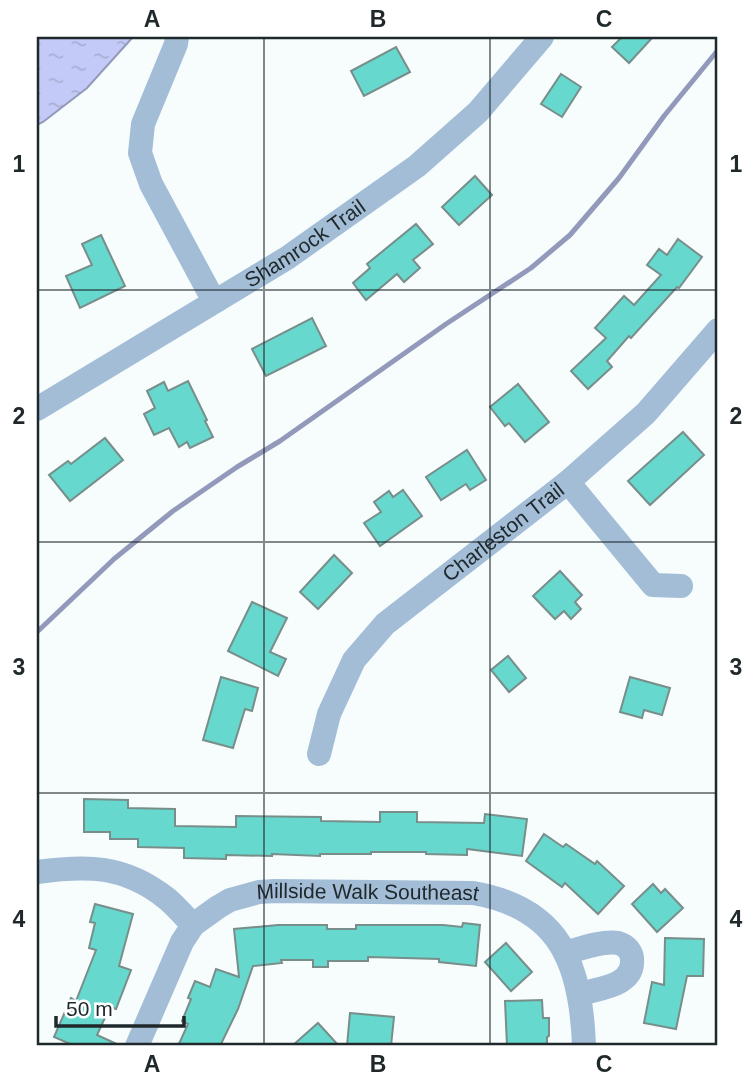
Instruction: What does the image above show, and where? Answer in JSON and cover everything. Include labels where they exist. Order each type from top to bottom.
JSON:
[{"type":"street","points":[[177,37],[143,124],[140,152],[151,184],[209,292],[217,300]]},
{"type":"street","name":"Shamrock Trail","points":[[37,409],[287,258],[417,166],[478,112],[542,37]]},
{"type":"street","name":"Charleston Trail","points":[[319,754],[329,714],[354,660],[385,624],[568,482],[646,414],[718,330]]},
{"type":"street","points":[[568,482],[653,585],[681,586]]},
{"type":"street","points":[[37,872],[94,868],[130,876],[167,899],[193,925]]},
{"type":"street","name":"Millside Walk Southeast","points":[[136,1046],[182,942],[193,925],[230,900],[259,892],[297,890],[473,893],[503,900],[526,910],[550,932],[571,965],[580,994],[584,1046]]},
{"type":"street","points":[[565,953],[609,942],[618,943],[630,952],[631,969],[627,978],[620,983],[580,994]]},
{"type":"water","points":[[37,37],[133,37],[87,88],[37,125]]},
{"type":"building","points":[[622,37],[653,37],[629,63],[612,47]]},
{"type":"building","points":[[396,47],[410,72],[364,96],[351,71]]},
{"type":"building","points":[[561,74],[581,87],[562,117],[541,104]]},
{"type":"building","points":[[475,176],[492,195],[459,225],[442,207]]},
{"type":"building","points":[[416,224],[433,244],[413,260],[420,268],[404,282],[397,274],[366,300],[353,283],[370,268],[367,264]]},
{"type":"building","points":[[101,235],[125,286],[80,308],[66,276],[92,265],[82,244]]},
{"type":"building","points":[[678,239],[702,257],[679,288],[677,287],[607,361],[612,367],[588,389],[571,371],[606,338],[595,328],[624,296],[634,305],[661,275],[647,265],[659,249],[667,255]]},
{"type":"building","points":[[312,318],[326,346],[266,376],[252,349]]},
{"type":"building","points":[[188,381],[213,437],[190,448],[187,442],[179,447],[169,428],[154,435],[144,414],[155,408],[147,391],[164,382],[168,391]]},
{"type":"building","points":[[518,384],[549,422],[525,442],[509,423],[505,426],[490,407]]},
{"type":"building","points":[[683,432],[704,455],[650,505],[628,481]]},
{"type":"building","points":[[105,438],[123,460],[70,501],[49,475],[68,461],[71,464]]},
{"type":"building","points":[[467,450],[486,480],[470,490],[466,484],[441,500],[426,477]]},
{"type":"building","points":[[403,490],[422,516],[380,546],[364,523],[381,512],[374,502],[389,491],[393,497]]},
{"type":"building","points":[[334,555],[352,573],[318,609],[300,592]]},
{"type":"building","points":[[560,571],[582,595],[575,602],[581,609],[571,619],[564,611],[555,619],[533,596]]},
{"type":"building","points":[[252,602],[287,618],[270,652],[286,659],[278,676],[228,651]]},
{"type":"building","points":[[508,656],[526,678],[509,692],[491,670]]},
{"type":"building","points":[[221,677],[258,688],[252,711],[245,709],[233,748],[203,740]]},
{"type":"building","points":[[630,677],[670,688],[662,715],[644,710],[642,718],[620,712]]},
{"type":"building","points":[[84,799],[128,800],[128,808],[175,809],[175,826],[236,827],[236,816],[321,817],[321,821],[380,822],[380,812],[417,812],[417,822],[484,823],[485,814],[527,819],[522,856],[467,849],[467,855],[371,852],[320,856],[272,854],[226,855],[226,859],[184,858],[184,848],[138,847],[138,839],[110,839],[110,832],[84,832]]},
{"type":"building","points":[[544,834],[563,847],[566,844],[595,864],[597,861],[624,886],[598,914],[565,883],[562,887],[526,861]]},
{"type":"building","points":[[653,884],[661,893],[665,889],[683,908],[657,932],[632,904]]},
{"type":"building","points":[[95,904],[133,914],[119,966],[131,970],[116,1009],[110,1007],[97,1035],[121,1046],[75,1046],[54,1037],[71,998],[76,1001],[96,950],[89,948],[95,923],[90,922]]},
{"type":"building","points":[[463,923],[480,925],[476,966],[439,962],[439,959],[368,957],[368,961],[328,961],[328,967],[313,967],[313,960],[281,960],[282,963],[253,966],[238,1009],[220,1046],[178,1046],[188,1024],[182,1021],[195,981],[210,987],[216,969],[239,977],[234,929],[278,925],[327,925],[327,929],[356,929],[356,925],[462,927]]},
{"type":"building","points":[[665,938],[704,939],[703,976],[687,976],[676,1029],[644,1023],[652,982],[664,985]]},
{"type":"building","points":[[506,943],[532,972],[511,991],[485,962]]},
{"type":"building","points":[[542,1000],[543,1018],[549,1018],[547,1046],[507,1046],[505,1001]]},
{"type":"building","points":[[350,1013],[394,1017],[391,1046],[347,1046]]},
{"type":"building","points":[[318,1023],[339,1046],[292,1046]]},
{"type":"waterway","points":[[37,632],[114,559],[173,511],[280,441],[446,324],[531,268],[570,235],[619,178],[664,116],[718,50]]}]
